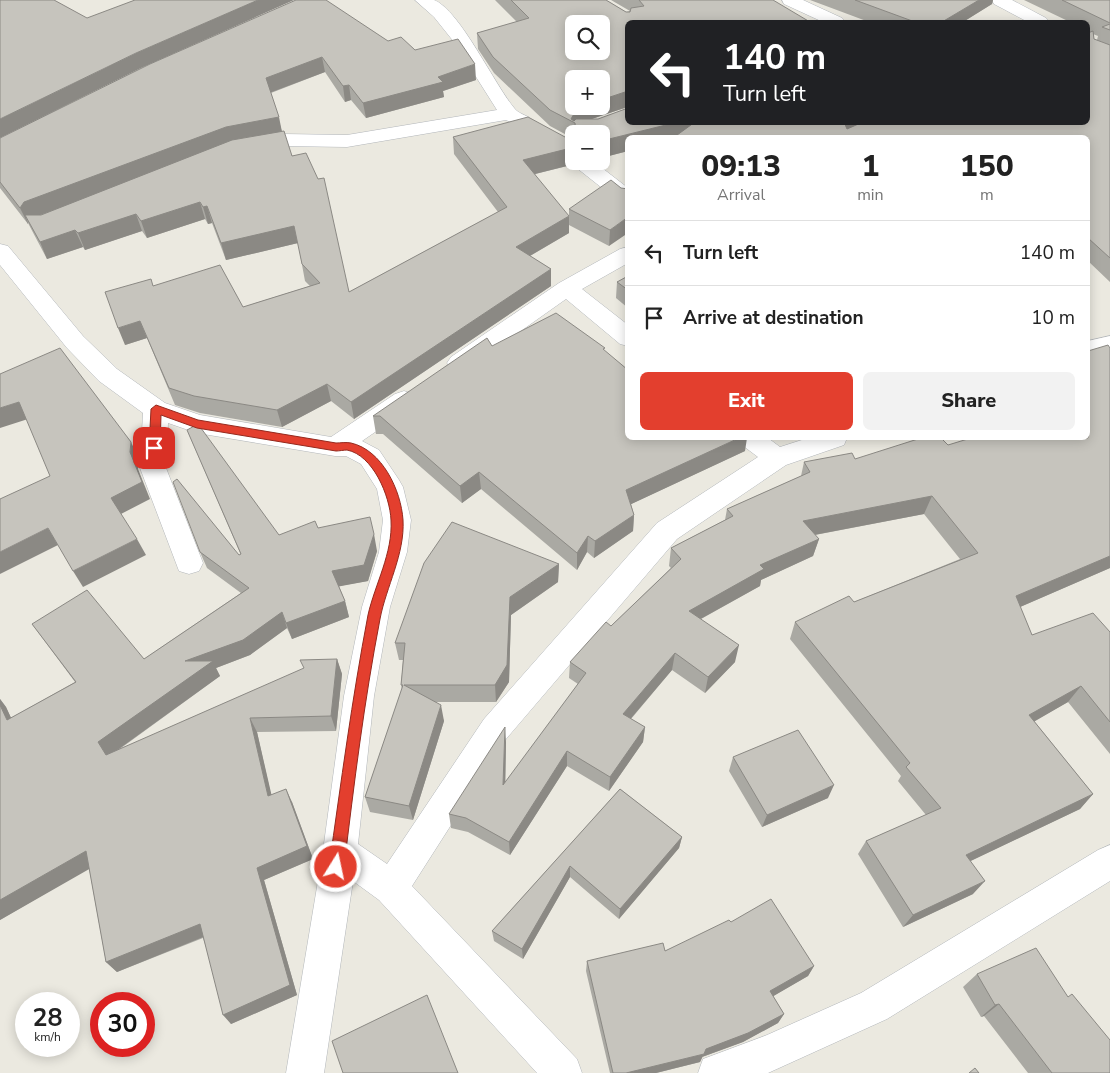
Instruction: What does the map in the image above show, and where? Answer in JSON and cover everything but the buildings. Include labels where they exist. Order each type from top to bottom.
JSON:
[{"type":"street","points":[[423,0],[440,13],[461,40],[509,114],[541,131]]},
{"type":"street","points":[[790,0],[832,20]]},
{"type":"street","points":[[1000,0],[1036,20]]},
{"type":"street","points":[[231,150],[283,140],[348,141],[509,114]]},
{"type":"street","points":[[591,170],[625,197]]},
{"type":"street","points":[[0,252],[75,342],[108,375],[156,409],[197,424],[336,447],[349,446],[370,458],[390,486],[397,520],[393,552],[376,607],[359,696],[340,851],[303,1073]]},
{"type":"street","points":[[336,447],[567,288],[625,256]]},
{"type":"street","points":[[567,288],[625,336]]},
{"type":"street","points":[[1090,349],[1110,344]]},
{"type":"street","points":[[156,409],[153,468],[189,563]]},
{"type":"street","points":[[754,440],[777,458]]},
{"type":"street","points":[[391,888],[495,730],[666,531],[777,458],[829,440]]},
{"type":"street","points":[[340,851],[391,888],[563,1073]]},
{"type":"street","points":[[717,1073],[773,1052],[874,1006],[1110,862]]},
{"type":"route","points":[[154,448],[156,409],[197,424],[336,447],[349,446],[370,458],[390,486],[397,520],[393,552],[376,607],[359,696],[340,851],[336,867]]}]
